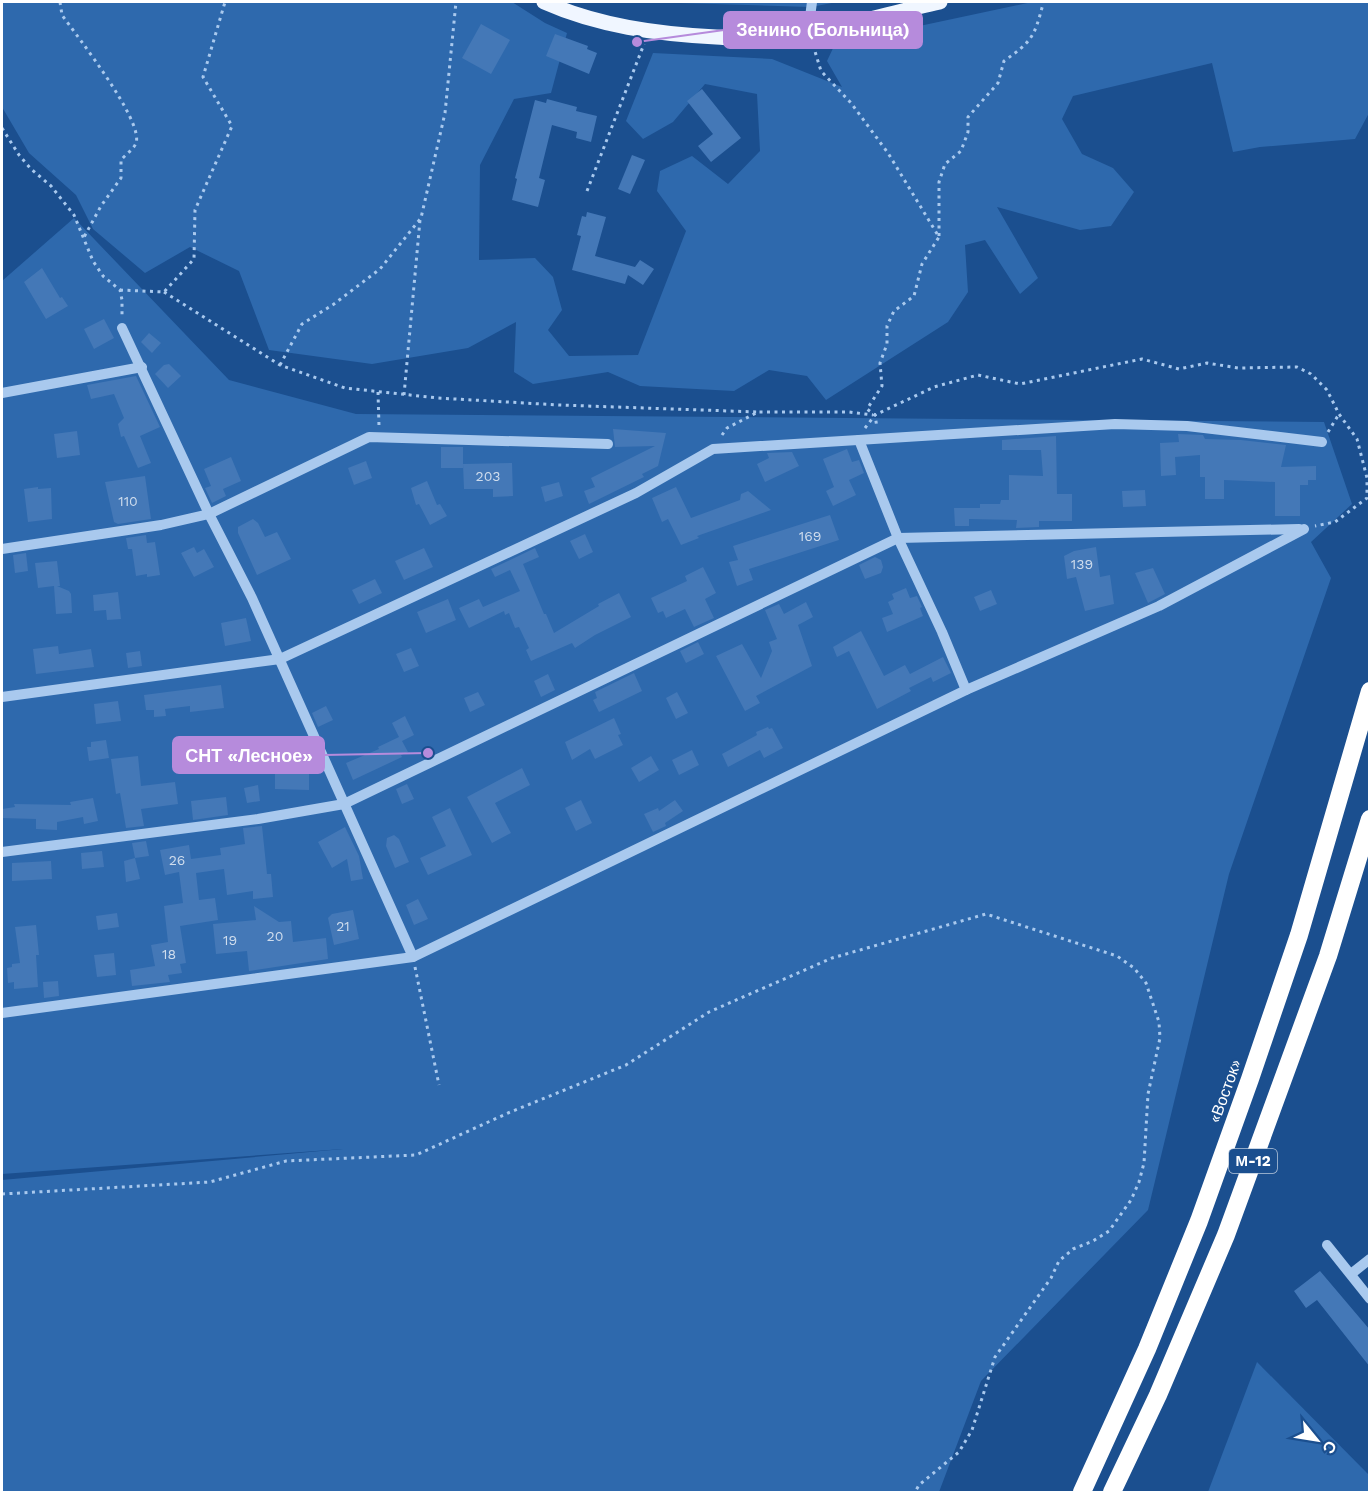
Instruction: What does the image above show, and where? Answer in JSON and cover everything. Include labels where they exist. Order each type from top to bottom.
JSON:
[{"type":"highway","name":"«Восток»","points":[[1082,1492],[1147,1349],[1199,1221],[1299,935],[1370,691]]},
{"type":"highway","name":"М-12","points":[[1112,1492],[1158,1395],[1226,1235],[1328,956],[1370,819]]},
{"type":"main road","points":[[544,2],[564,11],[601,22],[679,35],[742,39],[770,39],[808,32],[940,2]]},
{"type":"main road","points":[[1328,956],[1370,847]]},
{"type":"street","points":[[808,32],[812,2]]},
{"type":"street","points":[[122,328],[209,514],[252,598],[413,957]]},
{"type":"street","points":[[2,393],[142,368]]},
{"type":"street","points":[[2,697],[280,659],[636,493],[713,449],[1115,424],[1187,426],[1322,442]]},
{"type":"street","points":[[2,549],[161,525],[209,514],[369,437],[608,444]]},
{"type":"street","points":[[859,440],[898,538],[966,690]]},
{"type":"street","points":[[2,852],[258,819],[344,804],[898,538],[1304,528]]},
{"type":"street","points":[[2,1012],[413,957],[966,690],[1160,606],[1304,528]]},
{"type":"street","points":[[1327,1245],[1370,1299]]},
{"type":"street","points":[[1351,1274],[1370,1259]]},
{"type":"path","points":[[60,2],[62,15],[116,90],[137,134],[136,143],[121,160],[121,178],[100,206],[83,239]]},
{"type":"path","points":[[164,292],[194,259],[195,210],[232,126],[203,77],[225,2]]},
{"type":"path","points":[[404,395],[421,218],[445,113],[456,2]]},
{"type":"path","points":[[875,415],[867,409],[882,386],[880,363],[887,344],[887,326],[894,311],[914,296],[922,264],[939,237],[939,182],[945,164],[961,151],[968,132],[968,117],[998,83],[1004,61],[1026,45],[1035,33],[1042,4]]},
{"type":"path","points":[[587,190],[649,30]]},
{"type":"path","points":[[808,32],[819,58],[821,71],[851,103],[888,153],[939,237]]},
{"type":"path","points":[[2,128],[19,155],[51,186],[75,215],[93,261],[103,276],[120,290],[164,292],[280,365],[345,388],[404,395],[559,405],[758,412],[849,412],[875,415]]},
{"type":"path","points":[[280,365],[302,324],[334,304],[380,269],[421,218]]},
{"type":"path","points":[[120,290],[122,328]]},
{"type":"path","points":[[859,440],[860,435],[875,415],[934,387],[978,375],[1020,384],[1142,359],[1179,369],[1207,363],[1238,368],[1297,367],[1311,375],[1327,390],[1339,414],[1357,439],[1367,477],[1367,498],[1335,522],[1304,528]]},
{"type":"path","points":[[378,392],[380,437]]},
{"type":"path","points":[[713,449],[727,428],[758,412]]},
{"type":"path","points":[[1322,442],[1339,414]]},
{"type":"path","points":[[2,1194],[210,1182],[286,1161],[416,1155],[507,1113],[626,1065],[709,1012],[832,958],[986,914],[1117,956],[1134,968],[1146,983],[1159,1023],[1160,1038],[1148,1094],[1144,1163],[1139,1182],[1131,1200],[1109,1231],[1073,1249],[1059,1261],[1051,1278],[1004,1341],[995,1358],[972,1430],[959,1452],[932,1473],[915,1492]]},
{"type":"path","points":[[413,957],[439,1084]]},
{"type":"shaded area","points":[[2,2],[512,2],[545,23],[567,33],[551,93],[514,99],[480,165],[479,260],[535,258],[553,277],[562,310],[548,330],[569,356],[638,355],[686,231],[657,191],[660,171],[692,156],[728,184],[760,151],[757,94],[705,84],[673,122],[643,139],[626,121],[653,53],[772,59],[842,87],[827,61],[835,44],[1032,2],[1369,2],[1369,113],[1355,139],[1260,147],[1233,152],[1212,63],[1073,96],[1062,119],[1082,154],[1113,168],[1134,192],[1111,226],[1080,230],[997,207],[1038,278],[1020,294],[985,240],[965,245],[968,292],[948,322],[826,400],[807,376],[769,370],[734,391],[640,386],[608,372],[533,384],[514,372],[516,322],[468,348],[372,364],[269,350],[239,271],[190,247],[145,273],[93,229],[76,195],[29,153],[2,107]]},
{"type":"shaded area","points":[[646,2],[837,2],[811,7]]},
{"type":"shaded area","points":[[74,218],[229,380],[356,414],[1324,422],[1352,504],[1311,542],[1331,578],[1229,874],[1148,1210],[981,1381],[939,1492],[2,1492],[2,1180],[343,1149],[2,1174],[2,281]]},
{"type":"shaded area","points":[[1257,1362],[1369,1475],[1369,1492],[1208,1492]]},
{"type":"building","points":[[481,24],[510,40],[491,74],[462,58]]},
{"type":"building","points":[[555,34],[588,46],[587,49],[597,53],[589,74],[546,56]]},
{"type":"building","points":[[702,89],[741,138],[711,162],[698,146],[713,134],[687,101]]},
{"type":"building","points":[[547,99],[577,107],[576,111],[597,116],[591,142],[576,138],[577,132],[552,125],[539,178],[545,180],[538,207],[512,200],[517,179],[515,178],[535,100],[546,103]]},
{"type":"building","points":[[632,155],[645,160],[630,194],[618,189]]},
{"type":"building","points":[[587,212],[606,217],[595,256],[635,267],[640,260],[654,269],[643,285],[628,275],[625,284],[572,270],[581,236],[577,235],[582,216],[586,217]]},
{"type":"building","points":[[42,268],[60,298],[62,297],[68,306],[46,319],[24,282]]},
{"type":"building","points":[[104,319],[114,338],[94,349],[84,329]]},
{"type":"building","points":[[149,333],[161,343],[152,353],[141,342]]},
{"type":"building","points":[[169,364],[181,376],[168,388],[155,374],[164,365]]},
{"type":"building","points":[[136,376],[160,427],[140,436],[151,463],[138,468],[124,436],[121,437],[118,424],[124,418],[114,394],[91,399],[87,385]]},
{"type":"building","points":[[613,429],[666,433],[658,466],[642,474],[644,477],[589,504],[584,491],[595,487],[591,478],[655,446],[615,447]]},
{"type":"building","points":[[77,431],[80,455],[57,458],[54,434]]},
{"type":"building","points":[[1178,434],[1203,435],[1205,439],[1286,445],[1281,467],[1316,466],[1316,480],[1308,480],[1308,485],[1300,485],[1300,516],[1275,516],[1275,482],[1224,480],[1224,499],[1205,499],[1205,477],[1200,477],[1200,455],[1175,457],[1176,475],[1161,476],[1160,443],[1179,442]]},
{"type":"building","points":[[1056,436],[1057,494],[1072,494],[1072,521],[1039,521],[1039,527],[1016,528],[1017,520],[969,519],[969,526],[955,526],[954,508],[980,508],[980,504],[1000,504],[1001,500],[1009,500],[1009,475],[1043,476],[1041,450],[1002,450],[1002,440]]},
{"type":"building","points":[[441,447],[463,447],[463,468],[441,468]]},
{"type":"building","points":[[847,449],[852,462],[859,460],[864,473],[849,480],[856,495],[833,506],[826,491],[834,487],[823,459]]},
{"type":"building","points":[[792,452],[799,466],[765,482],[757,464],[769,458],[767,453]]},
{"type":"building","points":[[231,457],[241,481],[223,489],[226,496],[212,503],[205,488],[211,486],[204,469]]},
{"type":"building","points":[[366,461],[372,478],[354,485],[348,468]]},
{"type":"building","points":[[512,463],[513,496],[493,497],[493,489],[464,489],[463,464]]},
{"type":"building","points":[[145,476],[151,519],[118,524],[114,522],[105,482]]},
{"type":"building","points":[[427,481],[437,505],[440,504],[447,516],[430,525],[419,504],[416,505],[411,488]]},
{"type":"building","points":[[559,482],[563,496],[545,502],[541,487]]},
{"type":"building","points":[[38,487],[38,489],[51,488],[52,519],[28,522],[24,489]]},
{"type":"building","points":[[676,487],[691,518],[740,500],[741,494],[748,491],[771,510],[697,536],[699,538],[681,545],[668,519],[662,522],[652,498]]},
{"type":"building","points":[[1145,490],[1146,506],[1123,507],[1122,491]]},
{"type":"building","points":[[830,515],[839,540],[749,569],[753,580],[737,586],[729,562],[738,560],[733,546]]},
{"type":"building","points":[[253,519],[258,523],[265,537],[277,532],[291,559],[257,575],[238,533],[238,527]]},
{"type":"building","points":[[585,534],[593,552],[579,559],[570,541]]},
{"type":"building","points":[[146,535],[147,543],[155,542],[160,575],[136,576],[132,549],[128,549],[126,538]]},
{"type":"building","points":[[194,547],[197,553],[204,549],[214,567],[194,577],[181,553]]},
{"type":"building","points":[[1096,547],[1100,577],[1110,575],[1114,604],[1085,611],[1076,577],[1067,579],[1064,556],[1074,551]]},
{"type":"building","points":[[424,548],[433,567],[404,580],[395,561]]},
{"type":"building","points":[[535,548],[539,557],[523,564],[554,633],[619,593],[631,617],[575,648],[572,643],[531,661],[526,650],[529,648],[519,627],[515,628],[509,613],[505,615],[504,611],[469,628],[459,608],[479,599],[483,607],[520,591],[510,570],[495,577],[491,569]]},
{"type":"building","points":[[26,553],[28,571],[15,573],[13,555]]},
{"type":"building","points":[[875,557],[881,560],[883,567],[881,573],[865,579],[859,565]]},
{"type":"building","points":[[57,561],[60,586],[57,586],[71,594],[72,613],[56,614],[54,586],[38,588],[35,563]]},
{"type":"building","points":[[703,567],[716,593],[705,599],[714,618],[694,627],[685,609],[666,618],[663,611],[658,613],[651,598],[687,581],[685,576]]},
{"type":"building","points":[[1153,568],[1165,594],[1148,603],[1135,573]]},
{"type":"building","points":[[375,579],[382,593],[359,604],[352,590]]},
{"type":"building","points":[[906,588],[910,598],[917,596],[923,616],[887,632],[882,618],[893,614],[888,602],[894,599],[892,594]]},
{"type":"building","points":[[991,590],[997,604],[980,611],[974,597]]},
{"type":"building","points":[[118,592],[121,619],[107,620],[106,610],[94,611],[93,595]]},
{"type":"building","points":[[448,599],[456,620],[426,633],[417,612]]},
{"type":"building","points":[[806,602],[813,617],[798,625],[812,666],[756,696],[760,703],[745,711],[716,656],[742,644],[761,678],[772,651],[769,642],[777,639],[765,610],[779,604],[784,614]]},
{"type":"building","points":[[246,618],[251,641],[225,646],[221,623]]},
{"type":"building","points":[[861,631],[884,676],[905,665],[910,674],[943,657],[951,673],[933,682],[931,677],[909,688],[911,691],[877,709],[849,651],[837,657],[833,647]]},
{"type":"building","points":[[698,642],[704,654],[686,663],[680,651]]},
{"type":"building","points":[[58,646],[59,654],[91,649],[94,667],[36,674],[33,649]]},
{"type":"building","points":[[411,648],[419,666],[404,672],[396,654]]},
{"type":"building","points":[[140,651],[142,666],[128,668],[126,653]]},
{"type":"building","points":[[634,673],[642,691],[599,712],[593,700],[597,698],[595,692]]},
{"type":"building","points":[[548,674],[555,690],[541,697],[534,681]]},
{"type":"building","points":[[221,685],[224,708],[190,712],[190,706],[165,709],[166,716],[154,717],[154,710],[146,710],[144,695]]},
{"type":"building","points":[[478,692],[485,705],[470,712],[464,698]]},
{"type":"building","points":[[677,692],[688,713],[676,719],[666,698]]},
{"type":"building","points":[[118,701],[121,721],[96,724],[94,704]]},
{"type":"building","points":[[326,706],[333,720],[318,727],[312,713]]},
{"type":"building","points":[[405,716],[414,735],[402,741],[408,752],[353,780],[346,763],[379,749],[378,747],[399,737],[392,723]]},
{"type":"building","points":[[614,718],[623,745],[595,759],[590,749],[572,760],[565,742]]},
{"type":"building","points":[[768,727],[772,728],[783,748],[764,758],[760,750],[728,767],[722,754]]},
{"type":"building","points":[[106,740],[109,758],[89,761],[87,747],[91,747],[91,742]]},
{"type":"building","points":[[692,750],[699,765],[679,775],[672,760]]},
{"type":"building","points":[[138,756],[141,786],[175,782],[178,804],[141,809],[144,826],[126,828],[120,793],[116,794],[111,759]]},
{"type":"building","points":[[651,756],[659,770],[639,782],[631,768]]},
{"type":"building","points":[[280,759],[309,760],[309,790],[275,789],[275,766],[280,766]]},
{"type":"building","points":[[522,768],[530,785],[495,803],[511,833],[492,843],[467,797]]},
{"type":"building","points":[[407,784],[414,799],[402,804],[396,789]]},
{"type":"building","points":[[258,785],[260,801],[247,803],[244,788]]},
{"type":"building","points":[[226,797],[228,815],[193,820],[191,801]]},
{"type":"building","points":[[93,798],[98,821],[84,824],[83,817],[57,822],[57,830],[36,829],[36,819],[2,818],[2,809],[15,807],[14,804],[71,805],[70,802]]},
{"type":"building","points":[[581,800],[592,823],[576,831],[565,808]]},
{"type":"building","points":[[675,800],[683,811],[665,823],[666,826],[653,832],[644,814],[658,808],[659,811]]},
{"type":"building","points":[[450,808],[472,855],[428,875],[420,858],[446,846],[432,817]]},
{"type":"building","points":[[262,826],[267,874],[271,874],[273,897],[253,899],[253,891],[227,895],[224,869],[196,873],[199,900],[215,898],[218,920],[180,926],[186,963],[180,964],[182,973],[168,975],[170,982],[132,986],[130,970],[155,966],[151,945],[168,942],[164,906],[183,903],[179,872],[165,875],[160,850],[189,845],[191,859],[221,855],[220,848],[245,844],[243,828]]},
{"type":"building","points":[[345,827],[359,856],[363,879],[351,881],[347,859],[332,868],[318,842]]},
{"type":"building","points":[[394,835],[399,839],[409,862],[395,868],[386,846],[387,838]]},
{"type":"building","points":[[146,841],[149,856],[135,858],[132,843]]},
{"type":"building","points":[[102,851],[104,867],[82,869],[81,853]]},
{"type":"building","points":[[135,858],[140,879],[126,882],[124,861]]},
{"type":"building","points":[[51,861],[52,879],[12,881],[12,863]]},
{"type":"building","points":[[418,899],[428,919],[414,925],[406,905]]},
{"type":"building","points":[[254,906],[279,922],[291,921],[293,942],[326,938],[328,959],[249,971],[247,951],[216,954],[213,924],[256,920]]},
{"type":"building","points":[[353,910],[359,939],[334,945],[328,918],[332,914]]},
{"type":"building","points":[[117,913],[119,927],[98,930],[96,916]]},
{"type":"building","points":[[36,925],[39,955],[36,955],[38,987],[14,989],[14,982],[8,983],[7,968],[12,967],[12,964],[20,963],[15,927]]},
{"type":"building","points":[[114,953],[116,975],[97,977],[94,955]]},
{"type":"building","points":[[58,981],[59,996],[44,998],[43,982]]},
{"type":"building","points":[[1320,1271],[1370,1330],[1370,1367],[1317,1300],[1306,1308],[1294,1291]]},
{"type":"place","name":"Зенино (Больница)","points":[[637,42]]},
{"type":"place","name":"СНТ «Лесное»","points":[[428,753]]}]
